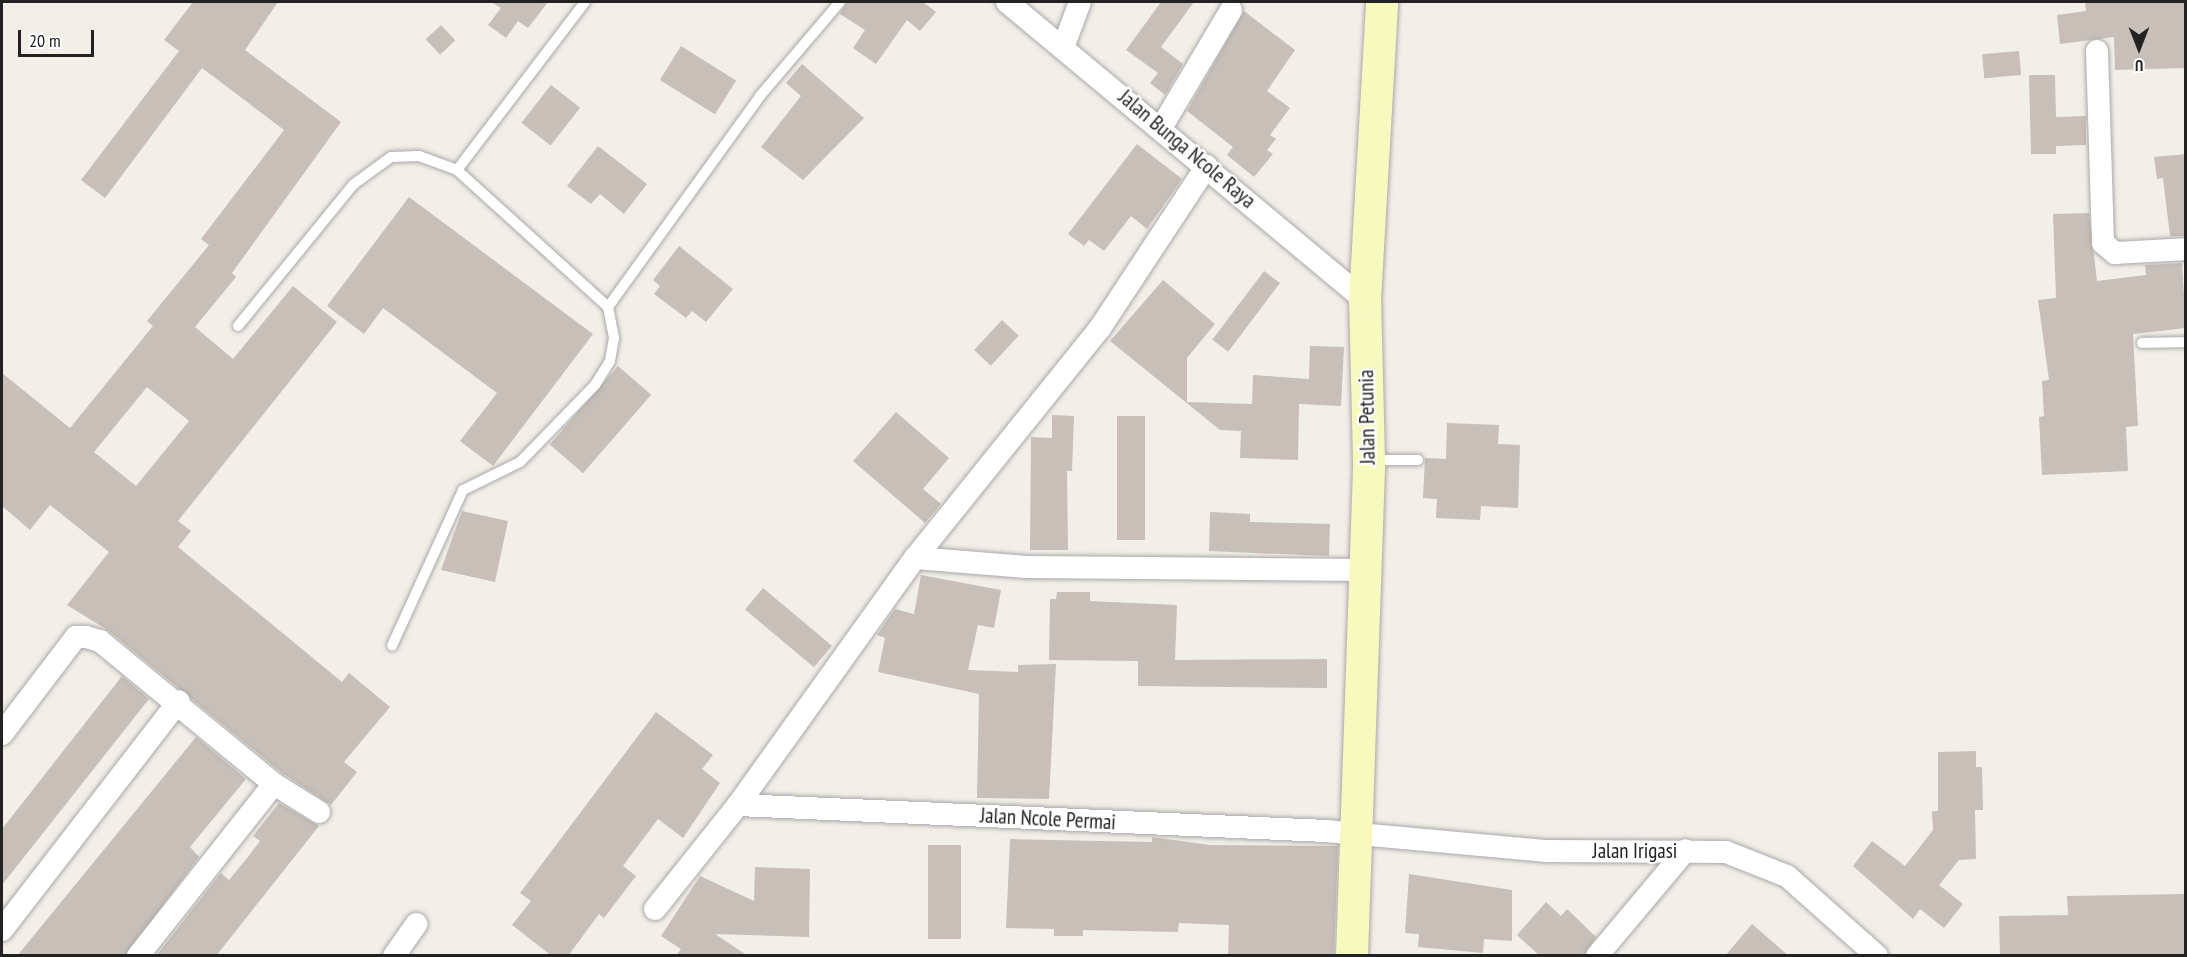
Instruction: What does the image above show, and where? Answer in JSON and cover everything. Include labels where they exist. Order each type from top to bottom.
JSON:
[{"type":"street","name":"Jalan Bunga Ncole Raya","points":[[1007,2],[1064,45],[1365,300]]},
{"type":"street","points":[[1064,45],[1080,2]]},
{"type":"street","name":"Jalan Petunia","points":[[1352,956],[1359,833],[1369,460],[1365,300],[1382,2]]},
{"type":"street","points":[[1161,128],[1231,10]]},
{"type":"street","points":[[2097,51],[2103,243],[2115,253],[2186,249]]},
{"type":"street","points":[[655,909],[738,805],[915,558],[1100,328],[1207,166]]},
{"type":"street","points":[[915,558],[1027,567],[1365,570]]},
{"type":"street","points":[[2,734],[76,637],[100,641],[179,701],[274,784],[319,812]]},
{"type":"street","points":[[2,930],[179,701]]},
{"type":"street","points":[[138,956],[274,784]]},
{"type":"street","name":"Jalan Ncole Permai","points":[[738,805],[1359,833]]},
{"type":"street","name":"Jalan Irigasi","points":[[1359,833],[1547,851],[1726,852],[1768,865],[1823,904],[1876,956]]},
{"type":"street","points":[[1597,956],[1686,850]]},
{"type":"street","points":[[394,956],[416,924]]},
{"type":"lane","points":[[458,170],[585,2]]},
{"type":"lane","points":[[608,307],[760,96],[840,2]]},
{"type":"lane","points":[[238,326],[373,165],[391,157],[419,156],[458,170],[608,307],[614,338],[610,361],[595,385],[519,462],[463,490],[392,646]]},
{"type":"lane","points":[[2142,344],[2186,342]]},
{"type":"lane","points":[[1369,460],[1418,460]]},
{"type":"building","points":[[193,2],[278,2],[245,50],[341,122],[232,273],[236,277],[195,327],[233,359],[293,286],[337,322],[178,521],[191,531],[178,547],[342,682],[349,673],[390,707],[344,762],[357,772],[331,805],[282,773],[109,631],[67,605],[109,552],[50,505],[30,530],[2,506],[2,373],[70,428],[153,326],[147,321],[209,245],[201,239],[284,130],[202,68],[105,198],[81,180],[179,51],[164,40]],"holes":[[[147,387],[189,421],[136,486],[94,452]]]},
{"type":"building","points":[[491,2],[548,2],[528,28],[518,21],[506,38],[488,25],[501,8]]},
{"type":"building","points":[[847,2],[923,2],[936,12],[920,31],[907,20],[876,64],[853,48],[865,30],[840,14]]},
{"type":"building","points":[[1161,2],[1194,2],[1161,47],[1183,64],[1165,95],[1150,83],[1158,73],[1126,50]]},
{"type":"building","points":[[2085,2],[2186,2],[2186,68],[2115,70],[2114,37],[2060,44],[2057,15],[2086,11]]},
{"type":"building","points":[[1244,11],[1295,50],[1267,91],[1290,108],[1270,135],[1276,139],[1267,150],[1273,154],[1254,177],[1227,155],[1233,147],[1187,111]]},
{"type":"building","points":[[441,25],[455,40],[440,55],[426,39]]},
{"type":"building","points":[[681,46],[736,80],[715,114],[660,80]]},
{"type":"building","points":[[2019,51],[2021,75],[1984,78],[1982,54]]},
{"type":"building","points":[[802,64],[864,118],[803,180],[761,147],[801,96],[786,83]]},
{"type":"building","points":[[2029,75],[2055,75],[2056,117],[2086,116],[2086,145],[2056,146],[2056,154],[2031,154]]},
{"type":"building","points":[[551,85],[580,108],[551,146],[521,123]]},
{"type":"building","points":[[1137,144],[1182,179],[1147,229],[1131,216],[1104,251],[1089,240],[1084,246],[1068,234]]},
{"type":"building","points":[[598,146],[647,184],[624,214],[600,194],[591,204],[567,186]]},
{"type":"building","points":[[2186,154],[2186,236],[2170,236],[2163,178],[2157,179],[2154,157]]},
{"type":"building","points":[[409,197],[593,334],[493,466],[460,441],[497,393],[383,308],[364,334],[327,306]]},
{"type":"building","points":[[2089,213],[2097,281],[2146,275],[2145,265],[2182,263],[2186,328],[2133,334],[2138,426],[2126,427],[2128,471],[2042,475],[2039,417],[2044,416],[2042,381],[2049,380],[2038,300],[2056,298],[2053,214]]},
{"type":"building","points":[[679,246],[733,289],[706,322],[692,311],[686,318],[654,294],[660,286],[653,280]]},
{"type":"building","points":[[1264,271],[1280,283],[1228,352],[1212,340]]},
{"type":"building","points":[[1163,280],[1215,324],[1187,358],[1187,402],[1252,404],[1253,375],[1309,379],[1310,346],[1344,347],[1341,406],[1299,404],[1298,460],[1240,458],[1241,431],[1220,430],[1110,341]]},
{"type":"building","points":[[1002,320],[1019,336],[991,366],[974,350]]},
{"type":"building","points":[[618,366],[651,395],[583,473],[550,444]]},
{"type":"building","points":[[896,412],[949,458],[923,489],[941,504],[925,523],[853,461]]},
{"type":"building","points":[[1052,415],[1074,416],[1072,471],[1067,471],[1068,550],[1030,550],[1031,437],[1052,438]]},
{"type":"building","points":[[1117,416],[1145,416],[1145,540],[1117,540]]},
{"type":"building","points":[[1447,423],[1499,425],[1498,444],[1520,445],[1518,508],[1481,506],[1480,520],[1436,518],[1437,499],[1423,498],[1425,458],[1446,459]]},
{"type":"building","points":[[462,511],[508,521],[495,582],[441,570]]},
{"type":"building","points":[[1210,512],[1250,514],[1250,522],[1330,524],[1329,556],[1209,551]]},
{"type":"building","points":[[921,575],[1001,590],[994,628],[978,625],[968,670],[1018,672],[1018,665],[1056,664],[1049,799],[977,798],[979,694],[878,672],[885,638],[877,635],[895,609],[914,614]]},
{"type":"building","points":[[763,588],[832,646],[814,667],[745,609]]},
{"type":"building","points":[[1057,592],[1090,592],[1090,601],[1177,605],[1175,660],[1327,659],[1327,688],[1138,686],[1138,661],[1049,660],[1050,599],[1056,599]]},
{"type":"building","points":[[122,676],[149,699],[2,885],[2,829]]},
{"type":"building","points":[[656,712],[713,755],[702,769],[720,783],[683,838],[658,819],[623,866],[636,876],[604,918],[599,914],[568,956],[552,956],[512,925],[531,901],[520,893]]},
{"type":"building","points":[[196,737],[246,779],[190,847],[199,857],[125,956],[17,956]]},
{"type":"building","points":[[1976,751],[1976,767],[1982,767],[1983,810],[1975,810],[1976,859],[1959,860],[1939,885],[1963,904],[1944,928],[1920,909],[1913,919],[1853,866],[1872,841],[1905,866],[1933,830],[1932,811],[1938,811],[1938,752]]},
{"type":"building","points":[[279,803],[319,826],[216,956],[156,956],[221,873],[229,880],[247,858],[260,841],[253,836]]},
{"type":"building","points":[[1152,837],[1210,845],[1338,846],[1334,956],[1228,956],[1229,925],[1179,923],[1178,932],[1083,930],[1083,936],[1054,936],[1054,929],[1006,928],[1010,839],[1152,842]]},
{"type":"building","points":[[928,845],[961,845],[961,939],[928,939]]},
{"type":"building","points":[[755,867],[810,869],[809,937],[715,934],[748,956],[676,956],[681,949],[661,936],[700,876],[754,901]]},
{"type":"building","points":[[1409,874],[1512,890],[1512,941],[1484,939],[1483,953],[1418,947],[1419,934],[1405,933]]},
{"type":"building","points":[[2186,894],[2186,956],[2000,956],[1999,916],[2068,915],[2067,896]]},
{"type":"building","points":[[1546,902],[1561,916],[1567,909],[1596,937],[1584,956],[1540,956],[1517,935]]},
{"type":"building","points":[[1752,924],[1789,956],[1725,956]]}]
